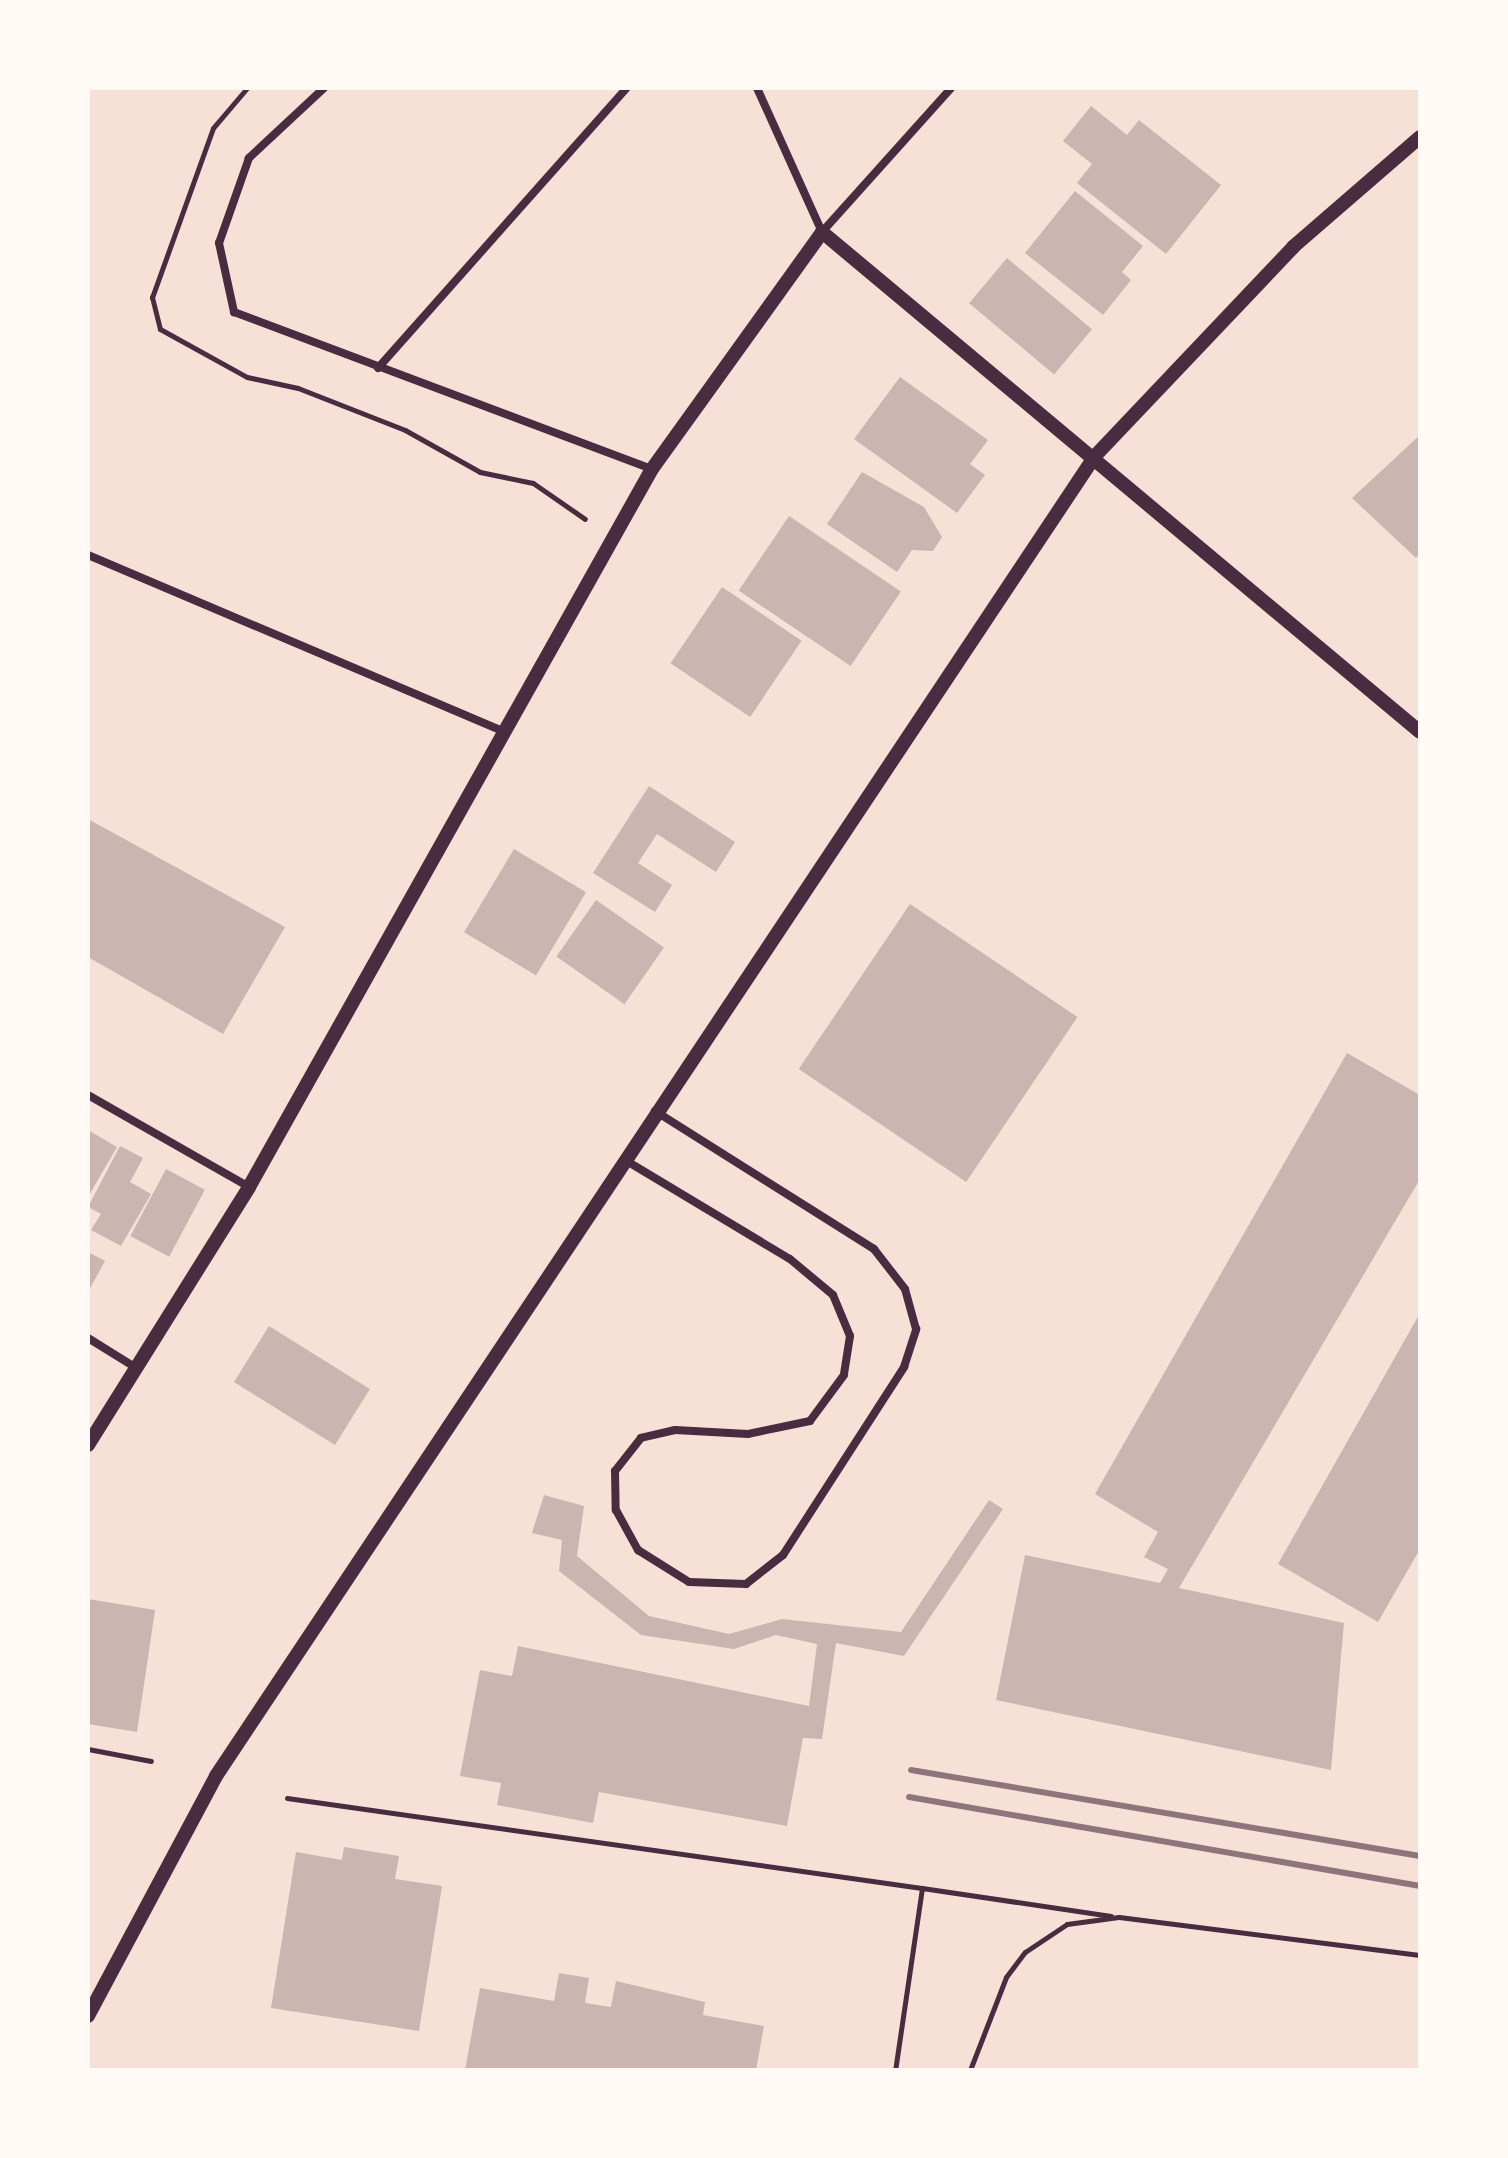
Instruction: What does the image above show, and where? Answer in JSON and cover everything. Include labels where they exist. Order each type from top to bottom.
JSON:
[{"type":"street","points":[[324,88],[249,158],[219,243],[234,312],[652,469]]},
{"type":"street","points":[[378,368],[627,88]]},
{"type":"street","points":[[757,88],[822,232],[1095,456],[1420,732]]},
{"type":"street","points":[[88,1445],[140,1371],[249,1187],[652,469],[822,232],[951,88]]},
{"type":"street","points":[[88,2016],[216,1776],[654,1111],[1095,456],[1293,247],[1420,137]]},
{"type":"street","points":[[88,555],[503,731]]},
{"type":"street","points":[[88,1095],[249,1187]]},
{"type":"street","points":[[624,1160],[790,1259],[833,1295],[850,1336],[844,1375],[810,1421],[748,1434],[675,1430],[641,1438],[615,1471],[616,1510],[638,1550],[689,1582],[746,1584],[783,1555],[904,1367],[916,1329],[905,1289],[874,1249],[654,1111]]},
{"type":"street","points":[[88,1338],[140,1371]]},
{"type":"path","points":[[88,1749],[151,1761]]},
{"type":"path","points":[[287,1798],[1119,1917],[1420,1955]]},
{"type":"path","points":[[895,2070],[922,1888]]},
{"type":"path","points":[[970,2070],[990,2009],[1025,1952],[1067,1924],[1119,1917]]},
{"type":"building","points":[[1091,106],[1127,135],[1139,120],[1221,185],[1166,254],[1077,183],[1092,164],[1063,141]]},
{"type":"building","points":[[1075,191],[1143,246],[1122,272],[1131,280],[1103,315],[1025,253]]},
{"type":"building","points":[[1007,258],[1092,329],[1054,375],[969,303]]},
{"type":"building","points":[[900,377],[988,440],[970,464],[985,475],[957,513],[854,439]]},
{"type":"building","points":[[1420,435],[1420,553],[1416,558],[1352,498]]},
{"type":"building","points":[[862,472],[924,507],[942,537],[933,551],[912,550],[897,572],[827,524]]},
{"type":"building","points":[[789,516],[901,591],[851,666],[739,591]]},
{"type":"building","points":[[722,587],[802,641],[750,717],[671,663]]},
{"type":"building","points":[[649,786],[735,842],[716,872],[657,834],[638,863],[672,885],[655,912],[593,873]]},
{"type":"building","points":[[88,819],[285,927],[223,1034],[88,957]]},
{"type":"building","points":[[514,849],[586,892],[536,975],[464,932]]},
{"type":"building","points":[[596,900],[664,948],[624,1004],[556,957]]},
{"type":"building","points":[[910,904],[1077,1017],[966,1182],[799,1069]]},
{"type":"building","points":[[1347,1053],[1420,1095],[1420,1179],[1179,1588],[1344,1623],[1331,1770],[996,1700],[1025,1555],[1160,1583],[1168,1569],[1144,1557],[1158,1532],[1095,1494]]},
{"type":"building","points":[[88,1130],[117,1147],[88,1197]]},
{"type":"building","points":[[120,1146],[143,1158],[130,1182],[151,1194],[121,1246],[91,1230],[101,1214],[88,1207]]},
{"type":"building","points":[[166,1169],[205,1190],[169,1257],[130,1236]]},
{"type":"building","points":[[88,1252],[105,1261],[88,1292]]},
{"type":"building","points":[[1420,1313],[1420,1549],[1378,1622],[1278,1564]]},
{"type":"building","points":[[269,1326],[370,1389],[335,1445],[234,1382]]},
{"type":"building","points":[[544,1495],[584,1506],[577,1556],[649,1616],[729,1634],[782,1619],[901,1632],[989,1500],[1003,1509],[904,1656],[836,1643],[822,1739],[803,1738],[787,1826],[599,1792],[593,1823],[497,1805],[501,1783],[460,1776],[480,1670],[512,1676],[518,1646],[809,1706],[817,1644],[776,1635],[734,1649],[641,1635],[559,1571],[562,1540],[532,1533]]},
{"type":"building","points":[[88,1599],[155,1610],[137,1732],[88,1724]]},
{"type":"building","points":[[344,1847],[399,1856],[395,1879],[442,1886],[419,2031],[271,2008],[296,1852],[342,1860]]},
{"type":"building","points":[[559,1973],[589,1978],[585,2003],[611,2007],[616,1981],[705,2002],[703,2015],[764,2026],[756,2070],[465,2070],[480,1988],[554,2001]]},
{"type":"railway","points":[[911,1770],[1420,1856]]},
{"type":"railway","points":[[909,1797],[1420,1886]]}]
